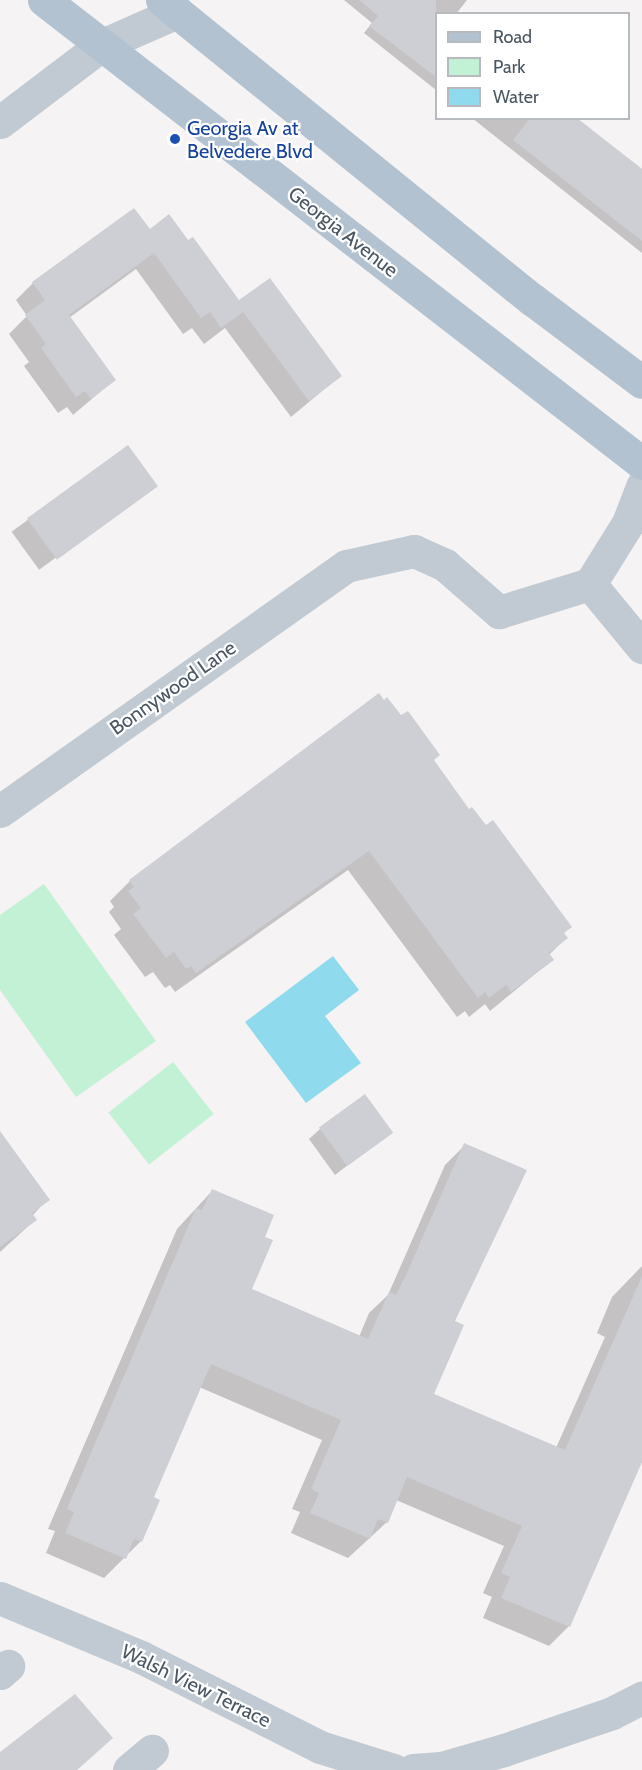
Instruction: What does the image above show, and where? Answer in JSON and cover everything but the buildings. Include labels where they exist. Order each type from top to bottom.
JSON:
[{"type":"main road","name":"Georgia Avenue","points":[[44,0],[642,463]]},
{"type":"main road","points":[[170,6],[532,300],[642,382]]},
{"type":"street","points":[[0,122],[100,45],[170,6]]},
{"type":"street","points":[[642,486],[628,523],[590,584],[642,647]]},
{"type":"street","name":"Bonnywood Lane","points":[[0,811],[346,566],[414,551],[445,565],[499,612],[590,584]]},
{"type":"street","name":"Walsh View Terrace","points":[[0,1598],[141,1657],[320,1746],[394,1770]]},
{"type":"street","points":[[413,1770],[441,1768],[504,1750],[612,1713],[642,1698]]},
{"type":"green space","points":[[44,884],[156,1041],[76,1097],[0,990],[0,915]]},
{"type":"green space","points":[[173,1062],[214,1114],[149,1164],[108,1112]]},
{"type":"water","points":[[333,956],[359,990],[325,1016],[361,1063],[306,1103],[245,1022]]},
{"type":"place","name":"Georgia Av at Belvedere Blvd","points":[[175,139]]}]
